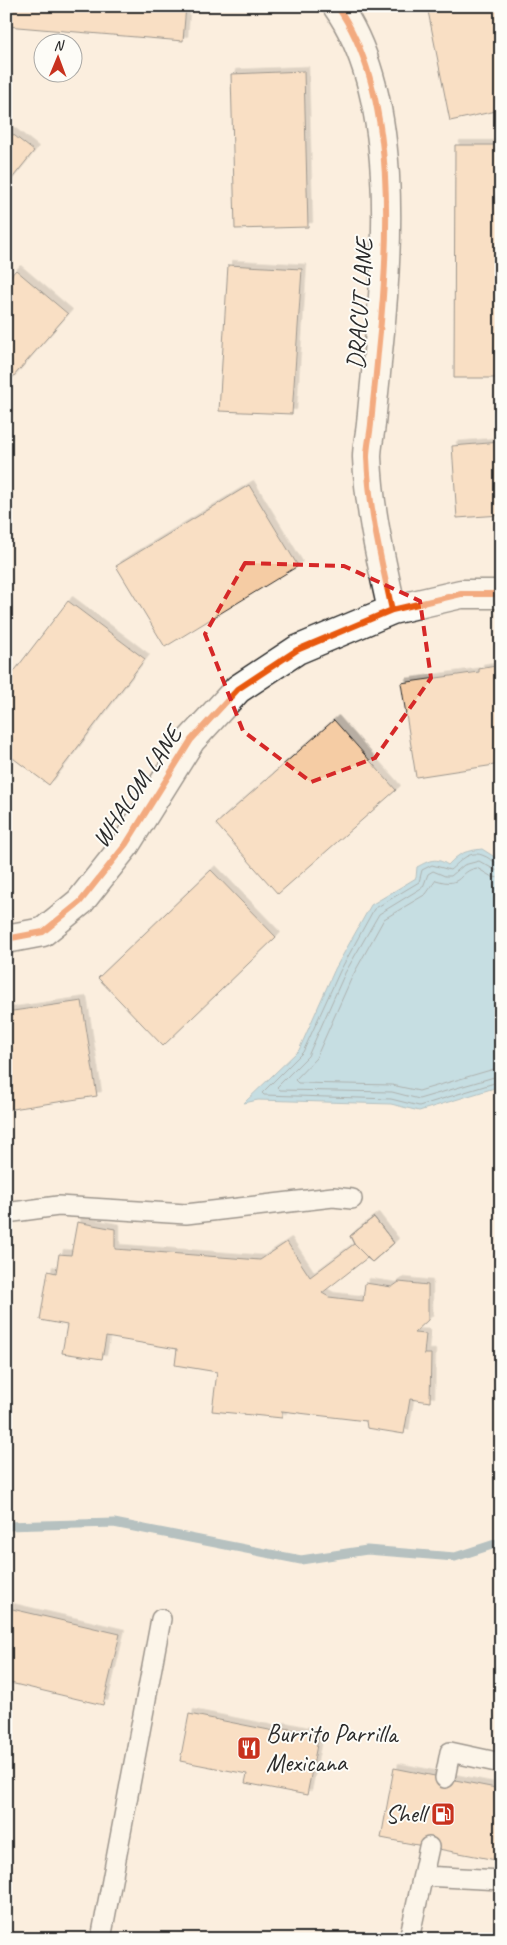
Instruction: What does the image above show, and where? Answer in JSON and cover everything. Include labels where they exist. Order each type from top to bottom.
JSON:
[{"type":"street","name":"DRACUT LANE","points":[[337,6],[347,20],[362,54],[374,92],[382,129],[386,203],[383,310],[367,456],[379,551],[392,610]]},
{"type":"street","name":"WHALOM LANE","points":[[6,940],[43,932],[80,902],[126,844],[191,740],[238,690],[297,650],[392,610],[461,594],[501,594]]},
{"type":"lane","points":[[6,1213],[58,1206],[186,1214],[333,1197],[352,1199]]},
{"type":"lane","points":[[101,1939],[162,1619]]},
{"type":"lane","points":[[444,1778],[450,1752],[501,1762]]},
{"type":"lane","points":[[409,1939],[429,1847]]},
{"type":"lane","points":[[423,1876],[501,1880]]},
{"type":"highlighted area","points":[[245,563],[344,566],[420,601],[431,678],[375,758],[311,782],[243,731],[205,634]]},
{"type":"water","points":[[482,849],[501,861],[501,1086],[419,1111],[391,1104],[258,1100],[244,1103],[299,1050],[335,969],[371,905],[416,878],[417,867],[436,860],[448,865],[456,857],[464,853]]},
{"type":"building","points":[[6,6],[186,6],[183,41],[6,26]]},
{"type":"building","points":[[427,6],[497,6],[501,25],[501,110],[450,121]]},
{"type":"building","points":[[304,71],[308,227],[235,229],[231,74]]},
{"type":"building","points":[[6,129],[34,151],[6,186]]},
{"type":"building","points":[[455,145],[501,145],[501,378],[454,378]]},
{"type":"building","points":[[228,265],[302,269],[292,414],[219,411]]},
{"type":"building","points":[[16,270],[68,314],[6,385],[6,281]]},
{"type":"building","points":[[501,442],[501,515],[457,518],[452,446]]},
{"type":"building","points":[[249,485],[298,566],[165,647],[116,566]]},
{"type":"building","points":[[68,601],[145,659],[49,785],[6,753],[6,682]]},
{"type":"building","points":[[501,665],[501,764],[416,777],[401,683],[479,672],[479,669]]},
{"type":"building","points":[[334,720],[396,790],[278,894],[216,824]]},
{"type":"building","points":[[211,870],[276,937],[163,1046],[98,978]]},
{"type":"building","points":[[82,1001],[97,1096],[6,1110],[6,1012]]},
{"type":"building","points":[[374,1217],[394,1243],[372,1262],[367,1258],[322,1293],[329,1297],[363,1301],[365,1283],[392,1287],[399,1282],[428,1285],[428,1320],[414,1333],[426,1334],[424,1354],[431,1354],[430,1402],[410,1399],[404,1434],[367,1428],[366,1421],[282,1411],[282,1418],[212,1411],[217,1372],[175,1365],[177,1349],[106,1337],[102,1359],[62,1353],[67,1325],[40,1320],[48,1271],[56,1273],[59,1254],[71,1255],[77,1222],[115,1229],[115,1249],[260,1260],[287,1242],[310,1277],[354,1244],[350,1236]]},
{"type":"building","points":[[374,1217],[394,1243],[372,1262],[354,1244],[350,1236]]},
{"type":"building","points":[[8,1608],[120,1634],[103,1705],[6,1682],[6,1616]]},
{"type":"building","name":"Burrito Parrilla Mexicana","points":[[189,1714],[279,1732],[280,1727],[319,1735],[307,1795],[245,1783],[247,1774],[180,1761]]},
{"type":"building","name":"Shell","points":[[394,1768],[501,1789],[501,1861],[381,1838]]},
{"type":"waterway","points":[[6,1526],[114,1523],[301,1560],[367,1550],[455,1557],[501,1542]]},
{"type":"cycle path","points":[[337,6],[357,42],[371,83],[380,127],[385,173],[385,267],[367,457],[373,515],[392,610]]},
{"type":"cycle path","points":[[6,939],[43,932],[80,902],[126,844],[191,740],[238,689],[297,650],[392,610],[461,594],[501,594]]},
{"type":"place","name":"Burrito Parrilla Mexicana","points":[[249,1748]]},
{"type":"place","name":"Shell","points":[[443,1814]]}]
